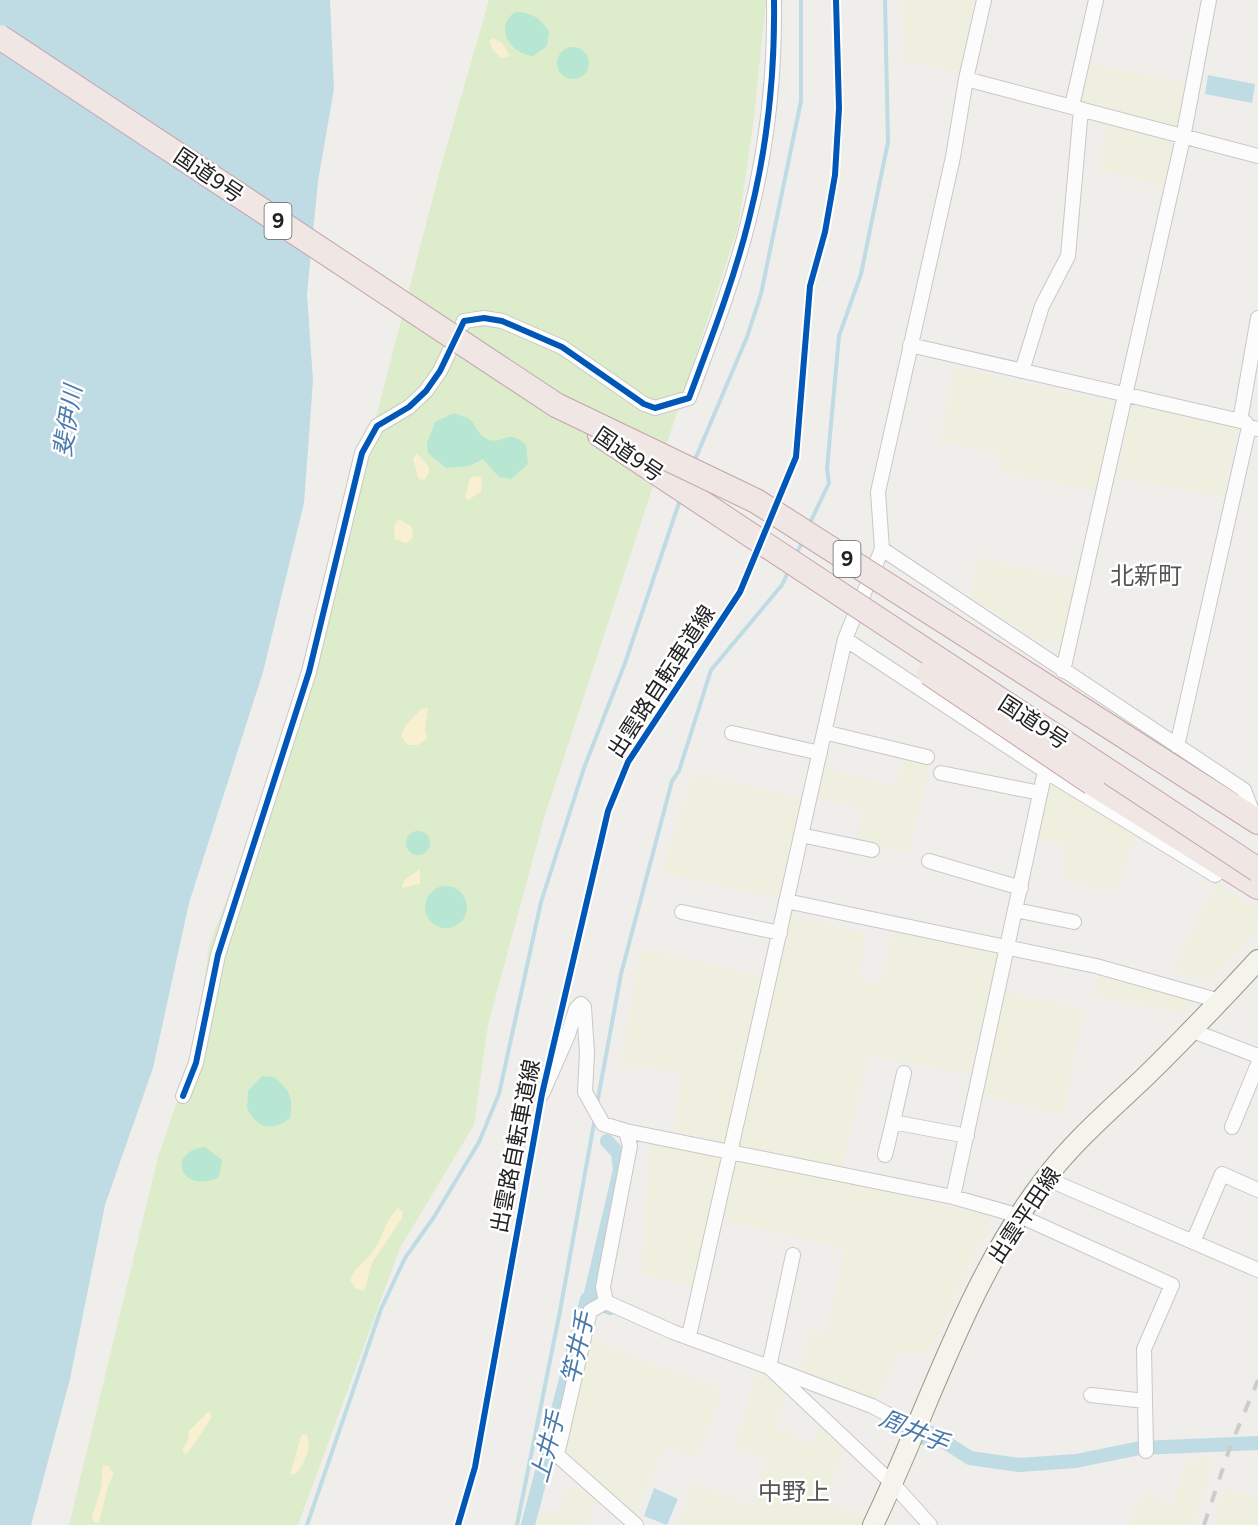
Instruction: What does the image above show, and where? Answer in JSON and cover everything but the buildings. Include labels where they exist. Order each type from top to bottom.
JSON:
[{"type":"highway","name":"国道9号","points":[[0,37],[1258,870]]},
{"type":"highway","name":"9","points":[[556,405],[756,501],[1124,736],[1255,812]]},
{"type":"highway","name":"9","points":[[734,524],[852,620],[1092,783],[1258,886]]},
{"type":"main road","name":"出雲平田線","points":[[873,1525],[893,1484],[942,1362],[993,1258],[1045,1178],[1089,1131],[1193,1030],[1258,960]]},
{"type":"street","points":[[183,1096],[196,1063],[218,955],[309,672],[362,453],[377,426],[409,407],[426,391],[440,370],[464,321],[484,318],[502,321],[562,347],[644,404],[655,408],[689,398],[730,286],[750,218],[767,109],[774,0]]},
{"type":"street","points":[[689,1336],[845,639],[882,549],[878,492],[984,0]]},
{"type":"street","points":[[1022,371],[1042,306],[1068,256],[1076,107],[1096,0]]},
{"type":"street","points":[[1063,671],[1183,138],[1209,0]]},
{"type":"street","points":[[966,79],[1258,156]]},
{"type":"street","points":[[1177,746],[1249,426],[1257,326]]},
{"type":"street","points":[[910,345],[1249,426]]},
{"type":"street","points":[[882,549],[1244,790],[1255,812]]},
{"type":"street","points":[[845,639],[1045,771],[1215,875],[1226,867]]},
{"type":"street","points":[[824,732],[927,757]]},
{"type":"street","points":[[732,733],[820,753]]},
{"type":"street","points":[[953,1197],[1045,771]]},
{"type":"street","points":[[941,773],[1041,793]]},
{"type":"street","points":[[801,835],[872,850]]},
{"type":"street","points":[[929,861],[1021,888]]},
{"type":"street","points":[[786,901],[1096,966],[1220,1001]]},
{"type":"street","points":[[1016,910],[1074,922]]},
{"type":"street","points":[[682,912],[780,933]]},
{"type":"street","points":[[542,1094],[568,1035],[576,1009],[581,1004],[585,1007],[587,1053],[585,1092],[603,1124],[626,1131],[953,1197],[1020,1216],[1172,1285],[1144,1348],[1146,1451]]},
{"type":"street","points":[[1193,1030],[1258,1056]]},
{"type":"street","points":[[1232,1127],[1258,1064]]},
{"type":"street","points":[[885,1155],[904,1073]]},
{"type":"street","points":[[893,1122],[966,1136]]},
{"type":"street","points":[[606,1302],[603,1287],[630,1146],[626,1131]]},
{"type":"street","points":[[1193,1242],[1222,1174],[1258,1190]]},
{"type":"street","points":[[1045,1178],[1258,1270]]},
{"type":"street","points":[[769,1367],[794,1255]]},
{"type":"street","points":[[606,1302],[664,1329],[689,1336],[872,1406],[916,1429]]},
{"type":"street","points":[[606,1302],[590,1311],[556,1455],[636,1525]]},
{"type":"street","points":[[769,1367],[893,1484],[930,1525]]},
{"type":"street","points":[[1091,1395],[1145,1401]]},
{"type":"green space","points":[[489,0],[766,0],[754,118],[738,227],[544,818],[488,1025],[474,1125],[400,1248],[298,1525],[69,1525],[158,1157],[195,1049],[209,946],[267,792],[311,633],[355,452],[375,421],[440,170]]},
{"type":"green space","points":[[901,0],[975,0],[959,71],[906,62]]},
{"type":"green space","points":[[515,12],[535,17],[549,32],[547,46],[533,56],[518,51],[505,32],[505,25]]},
{"type":"green space","points":[[573,47],[584,52],[589,63],[584,74],[573,79],[562,74],[557,63],[562,52]]},
{"type":"green space","points":[[1090,63],[1186,84],[1178,130],[1080,100]]},
{"type":"green space","points":[[1108,123],[1176,143],[1165,186],[1099,170]]},
{"type":"green space","points":[[955,367],[1116,405],[1097,492],[1001,471],[1002,454],[939,441]]},
{"type":"green space","points":[[1132,404],[1237,428],[1224,497],[1118,477]]},
{"type":"green space","points":[[454,413],[468,418],[487,439],[493,441],[515,437],[520,440],[526,445],[528,464],[511,479],[499,477],[483,459],[469,466],[446,468],[428,453],[427,443],[435,422]]},
{"type":"green space","points":[[976,557],[1075,580],[1061,644],[1037,640],[971,597]]},
{"type":"green space","points":[[903,757],[930,763],[909,853],[855,843],[863,809],[817,798],[822,767],[896,786]]},
{"type":"green space","points":[[693,774],[802,798],[781,899],[662,873]]},
{"type":"green space","points":[[1048,777],[1137,833],[1116,890],[1063,879],[1066,845],[1036,840]]},
{"type":"green space","points":[[418,831],[427,834],[430,843],[427,852],[418,855],[409,852],[406,843],[409,834]]},
{"type":"green space","points":[[1217,883],[1258,911],[1255,931],[1211,980],[1173,971]]},
{"type":"green space","points":[[446,886],[461,892],[467,907],[461,922],[446,928],[431,922],[425,907],[431,892]]},
{"type":"green space","points":[[790,916],[865,933],[859,980],[882,984],[894,932],[999,954],[969,1075],[868,1055],[842,1168],[739,1148]]},
{"type":"green space","points":[[641,949],[765,977],[727,1143],[674,1131],[681,1072],[620,1065]]},
{"type":"green space","points":[[1098,976],[1194,996],[1183,1014],[1093,995]]},
{"type":"green space","points":[[1005,992],[1084,1010],[1063,1114],[983,1095]]},
{"type":"green space","points":[[262,1076],[274,1077],[287,1090],[291,1099],[290,1118],[272,1127],[261,1124],[247,1108],[248,1091]]},
{"type":"green space","points":[[650,1143],[724,1157],[692,1286],[641,1273]]},
{"type":"green space","points":[[205,1147],[222,1160],[219,1177],[206,1181],[195,1181],[183,1171],[182,1164],[185,1156]]},
{"type":"green space","points":[[735,1158],[992,1216],[928,1354],[899,1352],[876,1403],[798,1373],[813,1329],[827,1335],[845,1248],[723,1221]]},
{"type":"green space","points":[[592,1340],[723,1391],[696,1458],[664,1446],[635,1514],[562,1455]]},
{"type":"green space","points":[[757,1370],[786,1393],[774,1426],[812,1445],[821,1423],[845,1448],[823,1501],[867,1520],[865,1525],[677,1525],[694,1482],[753,1508],[768,1457],[734,1448]]},
{"type":"green space","points":[[1215,1457],[1194,1525],[1127,1525],[1143,1493],[1172,1506],[1187,1460]]},
{"type":"green space","points":[[582,1487],[597,1500],[587,1525],[530,1525],[534,1508],[558,1516],[566,1489]]},
{"type":"green space","points":[[1223,1490],[1258,1496],[1258,1525],[1214,1525]]},
{"type":"sand","points":[[493,38],[502,43],[510,56],[501,58],[492,49],[489,41]]},
{"type":"sand","points":[[417,453],[429,467],[429,473],[424,480],[419,479],[413,459]]},
{"type":"sand","points":[[482,477],[481,492],[468,500],[465,498],[470,478]]},
{"type":"sand","points":[[399,519],[410,526],[413,531],[412,539],[406,543],[395,539],[394,526]]},
{"type":"sand","points":[[428,708],[425,730],[427,739],[418,745],[408,745],[401,736],[406,725],[421,709]]},
{"type":"sand","points":[[420,869],[420,884],[402,888],[404,880]]},
{"type":"sand","points":[[398,1208],[403,1212],[402,1218],[372,1263],[364,1291],[356,1289],[350,1280],[352,1275],[374,1250],[390,1218]]},
{"type":"sand","points":[[209,1411],[212,1416],[186,1454],[182,1451],[189,1438],[188,1432]]},
{"type":"sand","points":[[302,1434],[307,1435],[309,1445],[306,1456],[296,1474],[290,1474]]},
{"type":"sand","points":[[103,1465],[108,1466],[114,1474],[109,1483],[99,1523],[94,1522],[92,1517],[101,1488]]},
{"type":"water","name":"斐伊川","points":[[0,0],[330,0],[334,89],[318,181],[307,294],[313,381],[304,503],[263,672],[189,903],[153,1068],[105,1205],[70,1379],[31,1525],[0,1525]]},
{"type":"water","points":[[1208,75],[1255,84],[1252,103],[1205,94]]},
{"type":"water","points":[[654,1488],[678,1499],[667,1525],[644,1516]]},
{"type":"waterway","points":[[694,462],[747,337],[761,294],[801,101],[801,0]]},
{"type":"waterway","points":[[809,525],[829,483],[827,469],[839,336],[861,274],[888,142],[885,0]]},
{"type":"waterway","points":[[307,1525],[381,1309],[405,1258],[434,1217],[479,1142],[499,1094],[541,902],[584,768],[625,663],[681,497]]},
{"type":"waterway","points":[[796,555],[803,540]]},
{"type":"waterway","points":[[597,1104],[621,974],[672,781],[679,771],[711,670],[782,585],[789,570]]},
{"type":"waterway","points":[[517,1525],[560,1311],[595,1118]]},
{"type":"waterway","name":"竿井手","points":[[588,1306],[620,1170],[618,1153],[607,1141]]},
{"type":"waterway","name":"上井手","points":[[528,1525],[587,1299],[610,1308]]},
{"type":"waterway","name":"周井手","points":[[907,1430],[924,1438],[931,1433],[970,1458],[1019,1465],[1076,1461],[1140,1448],[1258,1443]]},
{"type":"railway","points":[[1204,1525],[1230,1447],[1258,1380]]},
{"type":"cycle path","points":[[183,1096],[196,1063],[218,955],[309,672],[362,453],[377,426],[409,407],[426,391],[440,371],[464,321],[484,318],[502,321],[562,347],[644,404],[655,408],[689,398],[714,332],[743,242],[761,165],[769,110],[774,0]]},
{"type":"cycle path","name":"出雲路自転車道線","points":[[458,1525],[475,1467],[542,1094],[608,811],[628,762],[740,592],[796,457],[810,286],[825,232],[835,175],[839,108],[836,0]]},
{"type":"district","name":"北新町","points":[[1146,576]]},
{"type":"district","name":"中野上","points":[[794,1492]]}]
